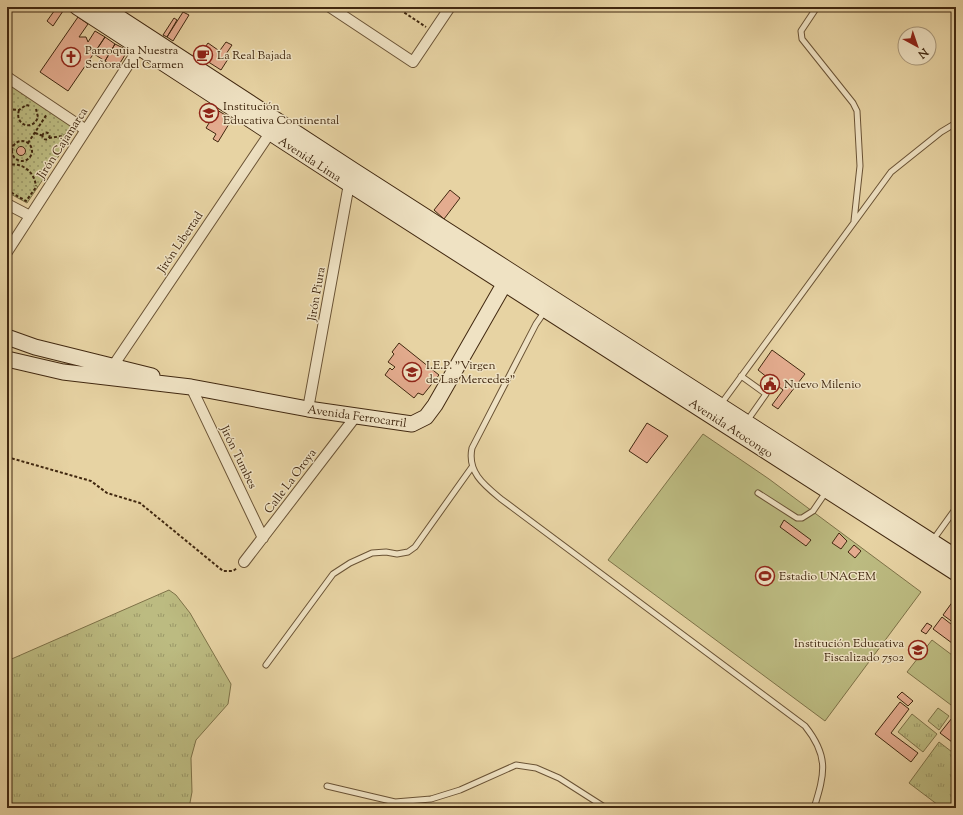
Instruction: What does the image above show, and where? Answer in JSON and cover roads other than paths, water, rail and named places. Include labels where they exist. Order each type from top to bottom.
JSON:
[{"type":"main road","name":"Avenida Lima","points":[[77,7],[349,184],[508,277]]},
{"type":"main road","name":"Avenida Lima","points":[[103,7],[508,277]]},
{"type":"main road","name":"Avenida Atocongo","points":[[508,277],[928,547],[956,573]]},
{"type":"main road","name":"Avenida Ferrocarril","points":[[7,360],[25,365],[98,378],[191,388],[308,409],[412,424],[426,417],[454,373],[508,277]]},
{"type":"main road","name":"Avenida Ferrocarril","points":[[7,337],[35,347],[113,366],[191,388]]},
{"type":"main road","name":"Avenida Atocongo","points":[[928,547],[956,558]]},
{"type":"street","points":[[330,7],[414,62],[450,7]]},
{"type":"street","name":"Jirón Cajamarca","points":[[7,252],[139,48]]},
{"type":"street","points":[[7,77],[86,130]]},
{"type":"street","name":"Jirón Libertad","points":[[113,366],[270,133]]},
{"type":"street","name":"Jirón Piura","points":[[308,409],[349,184]]},
{"type":"street","points":[[7,204],[30,216]]},
{"type":"street","name":"Jirón Tumbes","points":[[191,388],[263,538]]},
{"type":"street","name":"Calle La Oroya","points":[[244,562],[356,416]]},
{"type":"lane","points":[[817,7],[802,31],[802,39],[853,103],[858,117],[860,166],[854,222]]},
{"type":"lane","points":[[716,411],[891,172],[940,132],[956,123]]},
{"type":"lane","points":[[552,305],[536,324],[472,448],[470,456],[472,467],[477,477],[501,500],[805,726],[817,741],[823,760],[820,789],[814,808]]},
{"type":"lane","points":[[741,376],[766,394],[742,428]]},
{"type":"lane","points":[[266,665],[333,574],[350,563],[372,553],[386,552],[397,554],[408,552],[415,547],[472,467]]},
{"type":"lane","points":[[758,493],[797,518],[802,518],[813,511],[830,485]]},
{"type":"lane","points":[[928,547],[956,508]]},
{"type":"lane","points":[[327,786],[395,802],[431,799],[460,790],[516,765],[536,768],[559,778],[606,808]]},
{"type":"place","name":"La Real Bajada","points":[[203,55]]},
{"type":"place","name":"Parroquia Nuestra Señora del Carmen","points":[[71,57]]},
{"type":"place","name":"Institución Educativa Continental","points":[[209,113]]},
{"type":"place","name":"I.E.P. \"Virgen de Las Mercedes\"","points":[[412,372]]},
{"type":"place","name":"Nuevo Milenio","points":[[770,384]]},
{"type":"place","name":"Estadio UNACEM","points":[[765,576]]},
{"type":"place","name":"Institución Educativa Fiscalizado 7502","points":[[918,650]]}]
